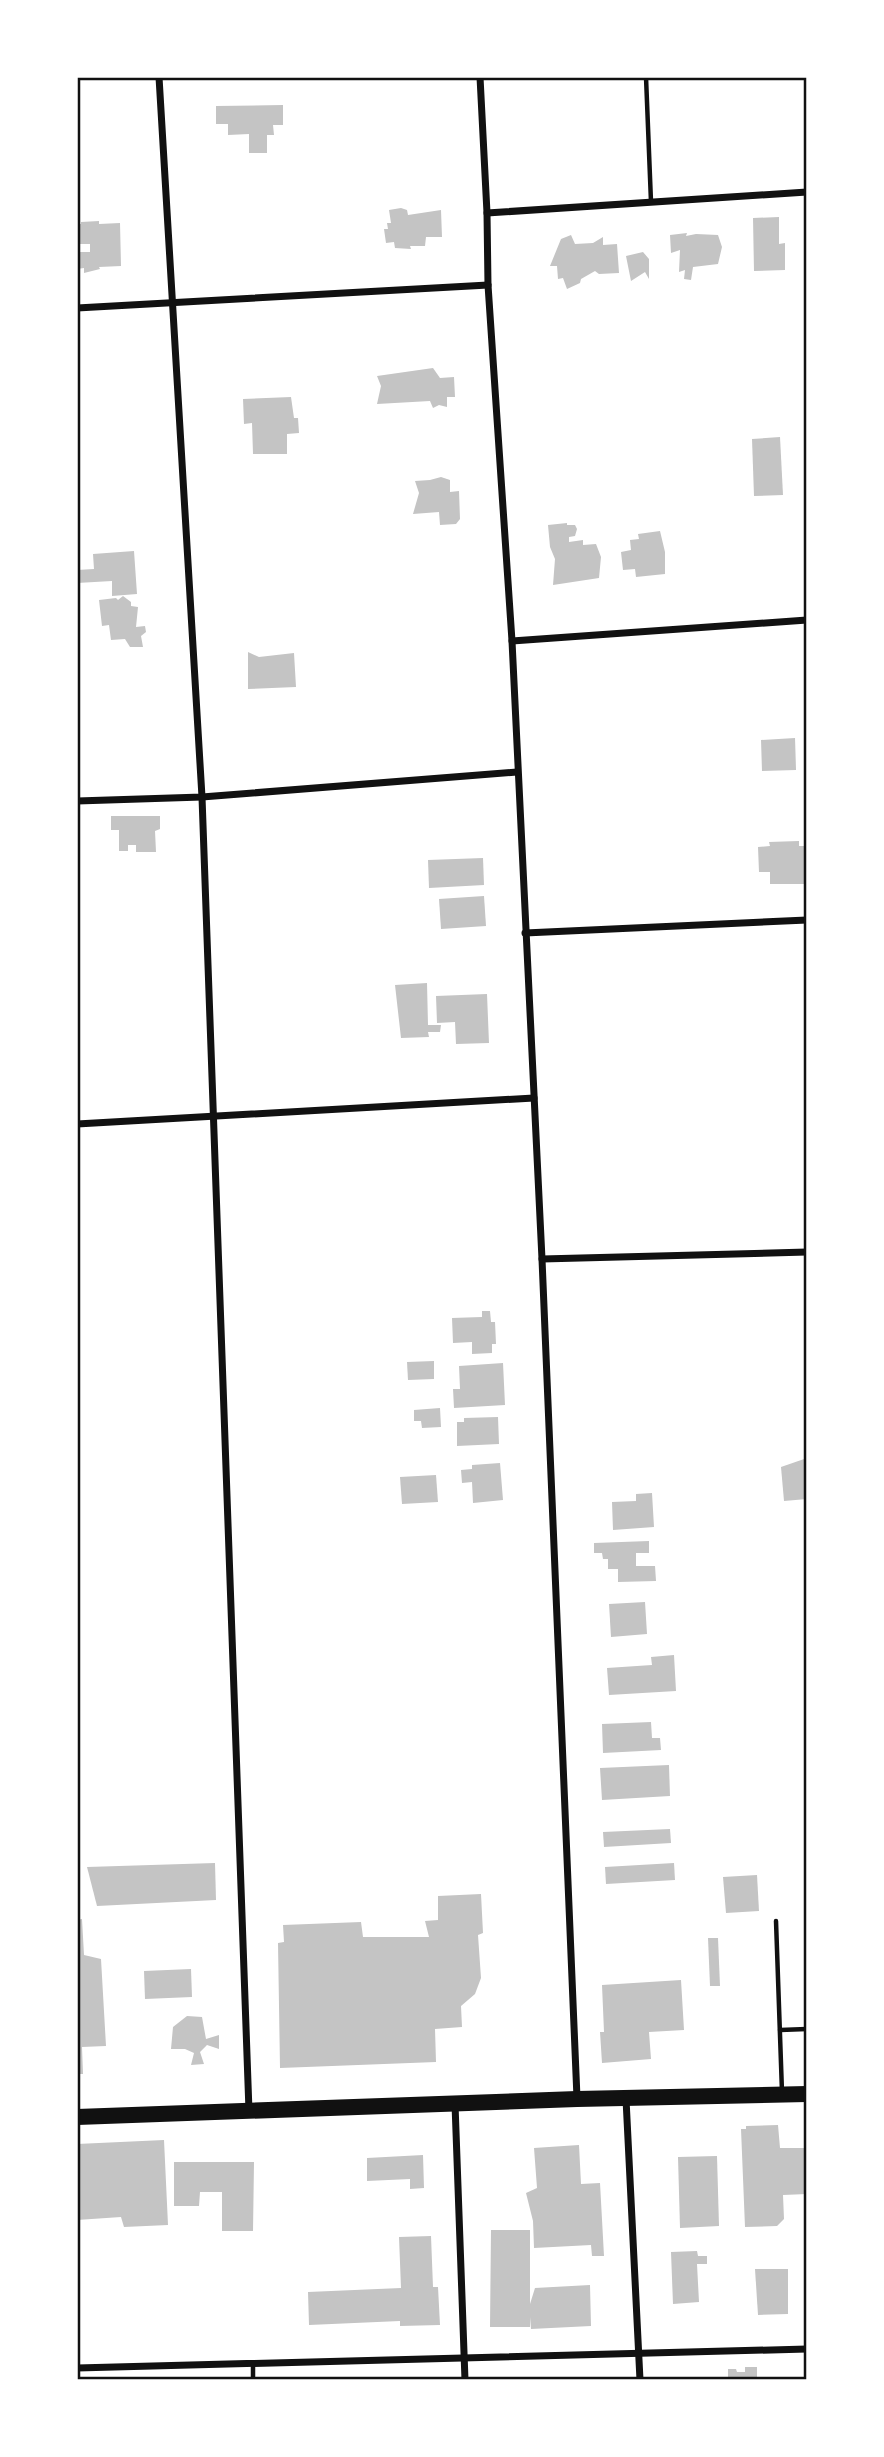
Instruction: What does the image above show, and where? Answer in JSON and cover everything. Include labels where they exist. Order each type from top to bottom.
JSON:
[{"type":"main road","points":[[77,2117],[577,2099],[807,2094]]},
{"type":"street","points":[[159,77],[202,797],[249,2111]]},
{"type":"street","points":[[480,77],[488,285],[512,641],[542,1259],[577,2099]]},
{"type":"street","points":[[487,213],[807,192]]},
{"type":"street","points":[[77,308],[488,285]]},
{"type":"street","points":[[512,641],[807,620]]},
{"type":"street","points":[[77,802],[202,797],[517,772]]},
{"type":"street","points":[[525,933],[807,920]]},
{"type":"street","points":[[77,1124],[534,1098]]},
{"type":"street","points":[[542,1259],[807,1252]]},
{"type":"street","points":[[626,2099],[640,2380]]},
{"type":"street","points":[[455,2104],[465,2380]]},
{"type":"street","points":[[77,2368],[807,2349]]},
{"type":"lane","points":[[646,77],[651,202]]},
{"type":"lane","points":[[776,1921],[782,2095]]},
{"type":"lane","points":[[780,2030],[807,2029]]},
{"type":"lane","points":[[253,2363],[253,2380]]},
{"type":"building","points":[[283,105],[283,125],[273,125],[274,135],[267,135],[267,153],[249,153],[249,134],[228,135],[228,124],[216,124],[216,106]]},
{"type":"building","points":[[389,210],[407,210],[408,215],[441,210],[442,237],[426,237],[425,246],[410,246],[411,249],[395,248],[394,242],[386,243],[384,229],[388,229],[387,223],[391,223]]},
{"type":"building","points":[[779,217],[779,244],[785,243],[785,270],[754,271],[753,218]]},
{"type":"building","points":[[99,221],[99,224],[120,223],[121,266],[99,267],[100,269],[84,273],[84,268],[77,269],[77,252],[90,252],[90,244],[77,244],[77,224]]},
{"type":"building","points":[[687,233],[686,236],[718,235],[722,247],[718,264],[693,267],[691,280],[684,279],[685,270],[679,272],[680,250],[671,253],[670,235]]},
{"type":"building","points":[[571,235],[575,244],[593,243],[603,237],[603,245],[617,244],[619,273],[599,274],[595,271],[567,289],[563,278],[558,279],[557,266],[550,266],[561,239]]},
{"type":"building","points":[[643,252],[649,259],[649,279],[645,272],[631,281],[626,256]]},
{"type":"building","points":[[433,368],[440,378],[454,377],[455,397],[447,397],[447,407],[439,405],[433,408],[430,401],[377,404],[381,386],[377,376]]},
{"type":"building","points":[[291,397],[294,418],[298,418],[299,433],[287,434],[287,454],[253,454],[252,423],[244,424],[243,399]]},
{"type":"building","points":[[780,437],[783,495],[754,496],[752,439]]},
{"type":"building","points":[[441,477],[450,480],[450,492],[459,491],[460,519],[456,524],[440,525],[439,512],[413,514],[419,493],[415,481]]},
{"type":"building","points":[[548,525],[575,525],[577,529],[575,536],[569,537],[569,542],[583,540],[583,545],[596,544],[601,557],[599,578],[553,585],[555,559],[550,547]]},
{"type":"building","points":[[660,531],[665,552],[665,574],[636,577],[635,569],[623,570],[621,552],[631,550],[630,540],[639,539],[638,534]]},
{"type":"building","points":[[134,551],[137,594],[112,596],[112,581],[77,583],[77,570],[94,569],[93,554]]},
{"type":"building","points":[[123,596],[131,602],[131,606],[138,607],[136,627],[145,626],[146,632],[141,636],[143,647],[130,647],[125,639],[111,640],[109,625],[102,626],[99,600],[118,600]]},
{"type":"building","points":[[248,652],[259,657],[294,653],[296,687],[248,689]]},
{"type":"building","points":[[795,738],[796,770],[762,771],[761,740]]},
{"type":"building","points":[[111,816],[160,816],[160,829],[155,831],[156,852],[136,852],[136,845],[128,845],[128,851],[119,851],[119,830],[111,830]]},
{"type":"building","points":[[799,841],[799,846],[806,846],[807,884],[770,884],[770,872],[759,872],[758,847],[770,846],[769,842]]},
{"type":"building","points":[[483,858],[484,885],[429,888],[428,860]]},
{"type":"building","points":[[484,896],[486,926],[441,929],[439,899]]},
{"type":"building","points":[[427,983],[428,1025],[441,1025],[440,1032],[428,1032],[429,1037],[401,1038],[395,985]]},
{"type":"building","points":[[487,994],[489,1043],[456,1044],[455,1022],[437,1023],[436,996]]},
{"type":"building","points":[[482,1311],[490,1311],[491,1322],[495,1322],[496,1344],[492,1344],[492,1353],[472,1354],[472,1342],[453,1343],[452,1318],[482,1317]]},
{"type":"building","points":[[434,1361],[434,1379],[408,1380],[407,1362]]},
{"type":"building","points":[[503,1363],[505,1405],[454,1408],[453,1389],[460,1389],[459,1366]]},
{"type":"building","points":[[440,1408],[441,1427],[422,1428],[421,1421],[414,1421],[414,1410]]},
{"type":"building","points":[[498,1417],[499,1444],[457,1446],[457,1422],[464,1422],[464,1418]]},
{"type":"building","points":[[807,1458],[807,1499],[784,1501],[781,1467]]},
{"type":"building","points":[[500,1463],[503,1500],[473,1503],[472,1482],[462,1483],[461,1470],[472,1469],[472,1465]]},
{"type":"building","points":[[436,1475],[438,1502],[402,1504],[400,1477]]},
{"type":"building","points":[[652,1493],[654,1527],[613,1530],[612,1502],[636,1501],[636,1494]]},
{"type":"building","points":[[649,1541],[649,1553],[636,1553],[636,1566],[655,1566],[656,1581],[618,1582],[618,1569],[608,1569],[608,1559],[603,1559],[602,1553],[594,1553],[594,1543]]},
{"type":"building","points":[[645,1602],[647,1634],[611,1637],[609,1604]]},
{"type":"building","points":[[674,1655],[676,1691],[609,1695],[607,1668],[652,1665],[651,1657]]},
{"type":"building","points":[[651,1722],[652,1738],[660,1738],[661,1750],[603,1753],[602,1724]]},
{"type":"building","points":[[669,1765],[670,1796],[602,1800],[600,1768]]},
{"type":"building","points":[[670,1829],[671,1843],[604,1847],[603,1832]]},
{"type":"building","points":[[215,1863],[216,1900],[97,1906],[87,1867]]},
{"type":"building","points":[[674,1863],[675,1880],[606,1884],[605,1867]]},
{"type":"building","points":[[757,1875],[759,1911],[726,1913],[723,1877]]},
{"type":"building","points":[[481,1894],[483,1933],[478,1935],[481,1978],[475,1994],[461,2006],[462,2027],[435,2029],[436,2062],[280,2068],[278,1943],[284,1942],[283,1925],[361,1922],[363,1937],[429,1937],[425,1921],[438,1920],[438,1896]]},
{"type":"building","points":[[82,1919],[84,1955],[101,1959],[106,2046],[82,2047],[83,2074],[77,2074],[77,1920]]},
{"type":"building","points":[[708,1938],[718,1938],[720,1986],[710,1986]]},
{"type":"building","points":[[191,1969],[192,1997],[145,1999],[144,1971]]},
{"type":"building","points":[[681,1980],[684,2030],[649,2032],[651,2059],[602,2063],[602,1985]]},
{"type":"building","points":[[187,2016],[202,2017],[206,2039],[219,2035],[219,2049],[207,2045],[200,2052],[204,2064],[191,2065],[194,2053],[185,2049],[171,2049],[173,2027]]},
{"type":"building","points":[[778,2125],[780,2148],[807,2148],[807,2194],[783,2195],[784,2219],[777,2226],[745,2227],[741,2129],[746,2129],[746,2126]]},
{"type":"building","points":[[164,2140],[168,2225],[124,2227],[121,2217],[77,2220],[77,2144]]},
{"type":"building","points":[[579,2145],[581,2184],[600,2183],[604,2256],[592,2256],[591,2245],[534,2248],[533,2221],[526,2193],[537,2188],[534,2148]]},
{"type":"building","points":[[423,2155],[424,2188],[410,2189],[410,2179],[367,2181],[367,2158]]},
{"type":"building","points":[[717,2156],[719,2226],[680,2228],[678,2157]]},
{"type":"building","points":[[174,2162],[254,2162],[253,2231],[222,2231],[222,2192],[200,2192],[199,2206],[174,2206]]},
{"type":"building","points":[[491,2230],[530,2230],[530,2304],[535,2288],[590,2285],[591,2326],[531,2329],[530,2317],[530,2327],[490,2327]]},
{"type":"building","points":[[431,2236],[433,2287],[438,2287],[440,2325],[400,2326],[400,2321],[309,2325],[308,2292],[401,2288],[399,2237]]},
{"type":"building","points":[[697,2251],[698,2256],[707,2256],[707,2264],[697,2264],[699,2302],[673,2304],[671,2252]]},
{"type":"building","points":[[755,2269],[788,2269],[788,2314],[758,2315]]},
{"type":"building","points":[[745,2367],[757,2367],[757,2380],[728,2380],[728,2369],[745,2372]]}]
